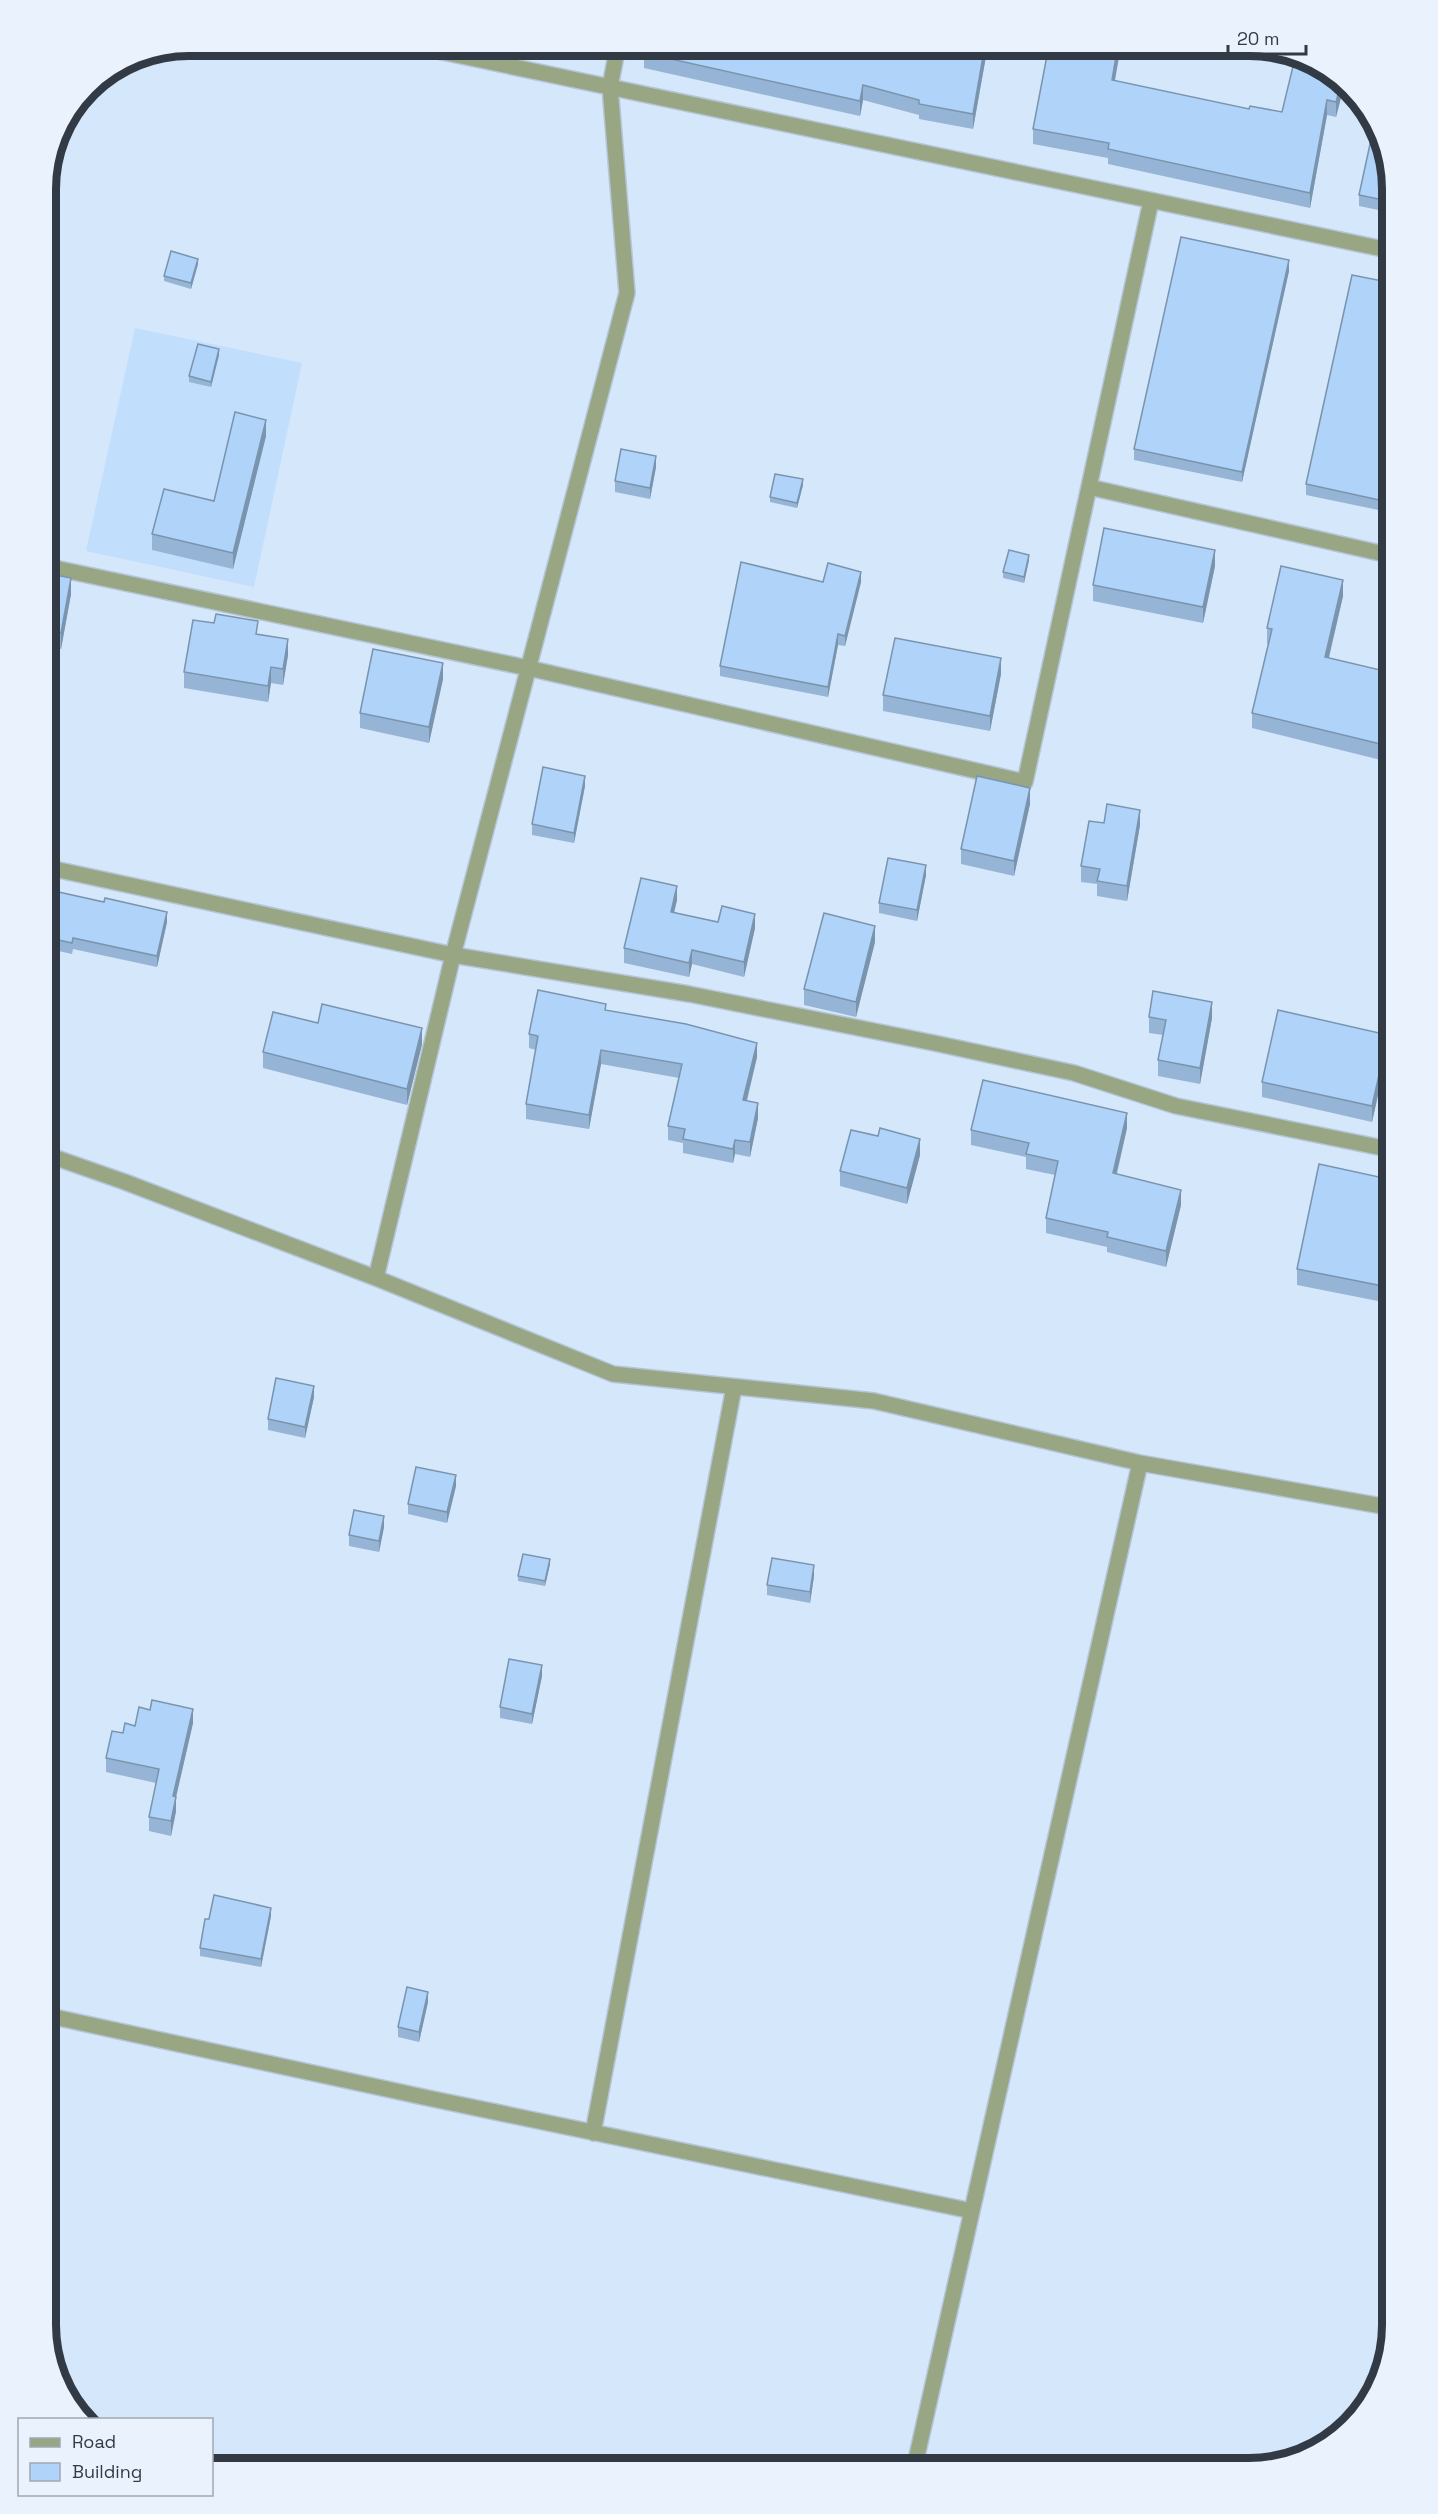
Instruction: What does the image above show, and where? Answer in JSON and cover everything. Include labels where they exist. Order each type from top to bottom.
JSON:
[{"type":"street","points":[[462,56],[1382,249]]},
{"type":"street","points":[[376,1278],[453,955],[627,293],[610,87],[616,56]]},
{"type":"street","points":[[56,568],[528,668],[1025,782],[1151,201]]},
{"type":"street","points":[[1089,488],[1382,554]]},
{"type":"street","points":[[56,869],[453,955],[689,994],[934,1043],[1074,1073],[1176,1106],[1382,1148]]},
{"type":"street","points":[[56,1158],[376,1278],[613,1374],[874,1401],[1140,1463],[1382,1506]]},
{"type":"street","points":[[593,2133],[734,1387]]},
{"type":"street","points":[[916,2458],[1140,1463]]},
{"type":"street","points":[[56,2017],[593,2133],[972,2211]]},
{"type":"shaded area","points":[[135,328],[302,363],[254,587],[86,551]]},
{"type":"building","points":[[658,56],[983,56],[973,114],[919,104],[919,100],[863,85],[860,101]]},
{"type":"building","points":[[1047,56],[1116,56],[1112,80],[1249,109],[1250,106],[1282,112],[1294,64],[1324,78],[1339,90],[1336,102],[1327,100],[1310,193],[1108,149],[1109,143],[1033,129]]},
{"type":"building","points":[[1372,137],[1381,171],[1382,200],[1359,195]]},
{"type":"building","points":[[1181,237],[1289,260],[1242,472],[1134,449]]},
{"type":"building","points":[[171,251],[198,259],[191,283],[164,276]]},
{"type":"building","points":[[1352,275],[1382,281],[1382,501],[1306,484]]},
{"type":"building","points":[[198,344],[219,349],[211,382],[189,376]]},
{"type":"building","points":[[235,412],[266,420],[233,553],[152,534],[164,489],[214,501]]},
{"type":"building","points":[[621,449],[656,456],[650,488],[615,481]]},
{"type":"building","points":[[775,474],[803,479],[797,503],[770,497]]},
{"type":"building","points":[[1104,528],[1215,550],[1203,607],[1093,585]]},
{"type":"building","points":[[1009,550],[1029,555],[1024,577],[1003,572]]},
{"type":"building","points":[[741,562],[823,582],[828,563],[861,572],[845,636],[838,634],[828,687],[720,666]]},
{"type":"building","points":[[1281,566],[1343,580],[1325,657],[1382,670],[1382,744],[1252,713],[1272,629],[1267,628]]},
{"type":"building","points":[[56,575],[71,578],[61,633],[56,632]]},
{"type":"building","points":[[216,614],[258,621],[256,634],[288,639],[283,669],[271,667],[268,686],[184,672],[193,620],[214,623]]},
{"type":"building","points":[[895,638],[1001,658],[990,716],[883,695]]},
{"type":"building","points":[[373,649],[443,663],[429,727],[360,713]]},
{"type":"building","points":[[543,767],[585,776],[574,833],[532,824]]},
{"type":"building","points":[[977,776],[1030,788],[1014,861],[961,849]]},
{"type":"building","points":[[1107,804],[1140,810],[1127,886],[1097,881],[1100,869],[1081,866],[1089,821],[1104,823]]},
{"type":"building","points":[[888,858],[926,865],[917,910],[879,903]]},
{"type":"building","points":[[641,878],[677,886],[671,912],[718,922],[722,906],[755,914],[744,962],[692,950],[689,963],[624,948]]},
{"type":"building","points":[[56,891],[104,902],[105,898],[167,912],[157,956],[73,938],[72,943],[56,939]]},
{"type":"building","points":[[824,913],[875,926],[856,1002],[804,989]]},
{"type":"building","points":[[538,990],[606,1004],[605,1010],[686,1024],[757,1043],[743,1100],[758,1103],[750,1142],[735,1140],[733,1149],[683,1139],[685,1129],[668,1126],[682,1064],[601,1050],[589,1115],[526,1104],[538,1036],[529,1034]]},
{"type":"building","points":[[1153,991],[1212,1002],[1200,1068],[1158,1060],[1166,1020],[1149,1017]]},
{"type":"building","points":[[322,1004],[422,1028],[407,1089],[263,1052],[273,1012],[318,1023]]},
{"type":"building","points":[[1278,1010],[1382,1034],[1382,1062],[1372,1106],[1262,1082]]},
{"type":"building","points":[[983,1080],[1127,1113],[1113,1173],[1181,1190],[1166,1251],[1107,1237],[1108,1232],[1046,1218],[1058,1161],[1026,1154],[1029,1143],[971,1130]]},
{"type":"building","points":[[880,1128],[920,1139],[907,1188],[840,1171],[851,1130],[878,1136]]},
{"type":"building","points":[[1319,1164],[1382,1178],[1382,1286],[1297,1269]]},
{"type":"building","points":[[276,1378],[314,1386],[305,1427],[268,1419]]},
{"type":"building","points":[[416,1467],[456,1475],[447,1512],[408,1504]]},
{"type":"building","points":[[354,1510],[384,1516],[379,1541],[349,1535]]},
{"type":"building","points":[[523,1554],[550,1559],[545,1581],[518,1576]]},
{"type":"building","points":[[772,1558],[814,1565],[810,1592],[767,1585]]},
{"type":"building","points":[[509,1659],[542,1665],[532,1714],[500,1707]]},
{"type":"building","points":[[152,1700],[193,1709],[173,1796],[176,1797],[171,1821],[149,1817],[159,1769],[106,1758],[112,1731],[123,1733],[125,1723],[135,1726],[139,1707],[150,1710]]},
{"type":"building","points":[[214,1895],[271,1908],[261,1959],[200,1948],[205,1919],[209,1919]]},
{"type":"building","points":[[407,1987],[428,1992],[419,2032],[398,2027]]}]
